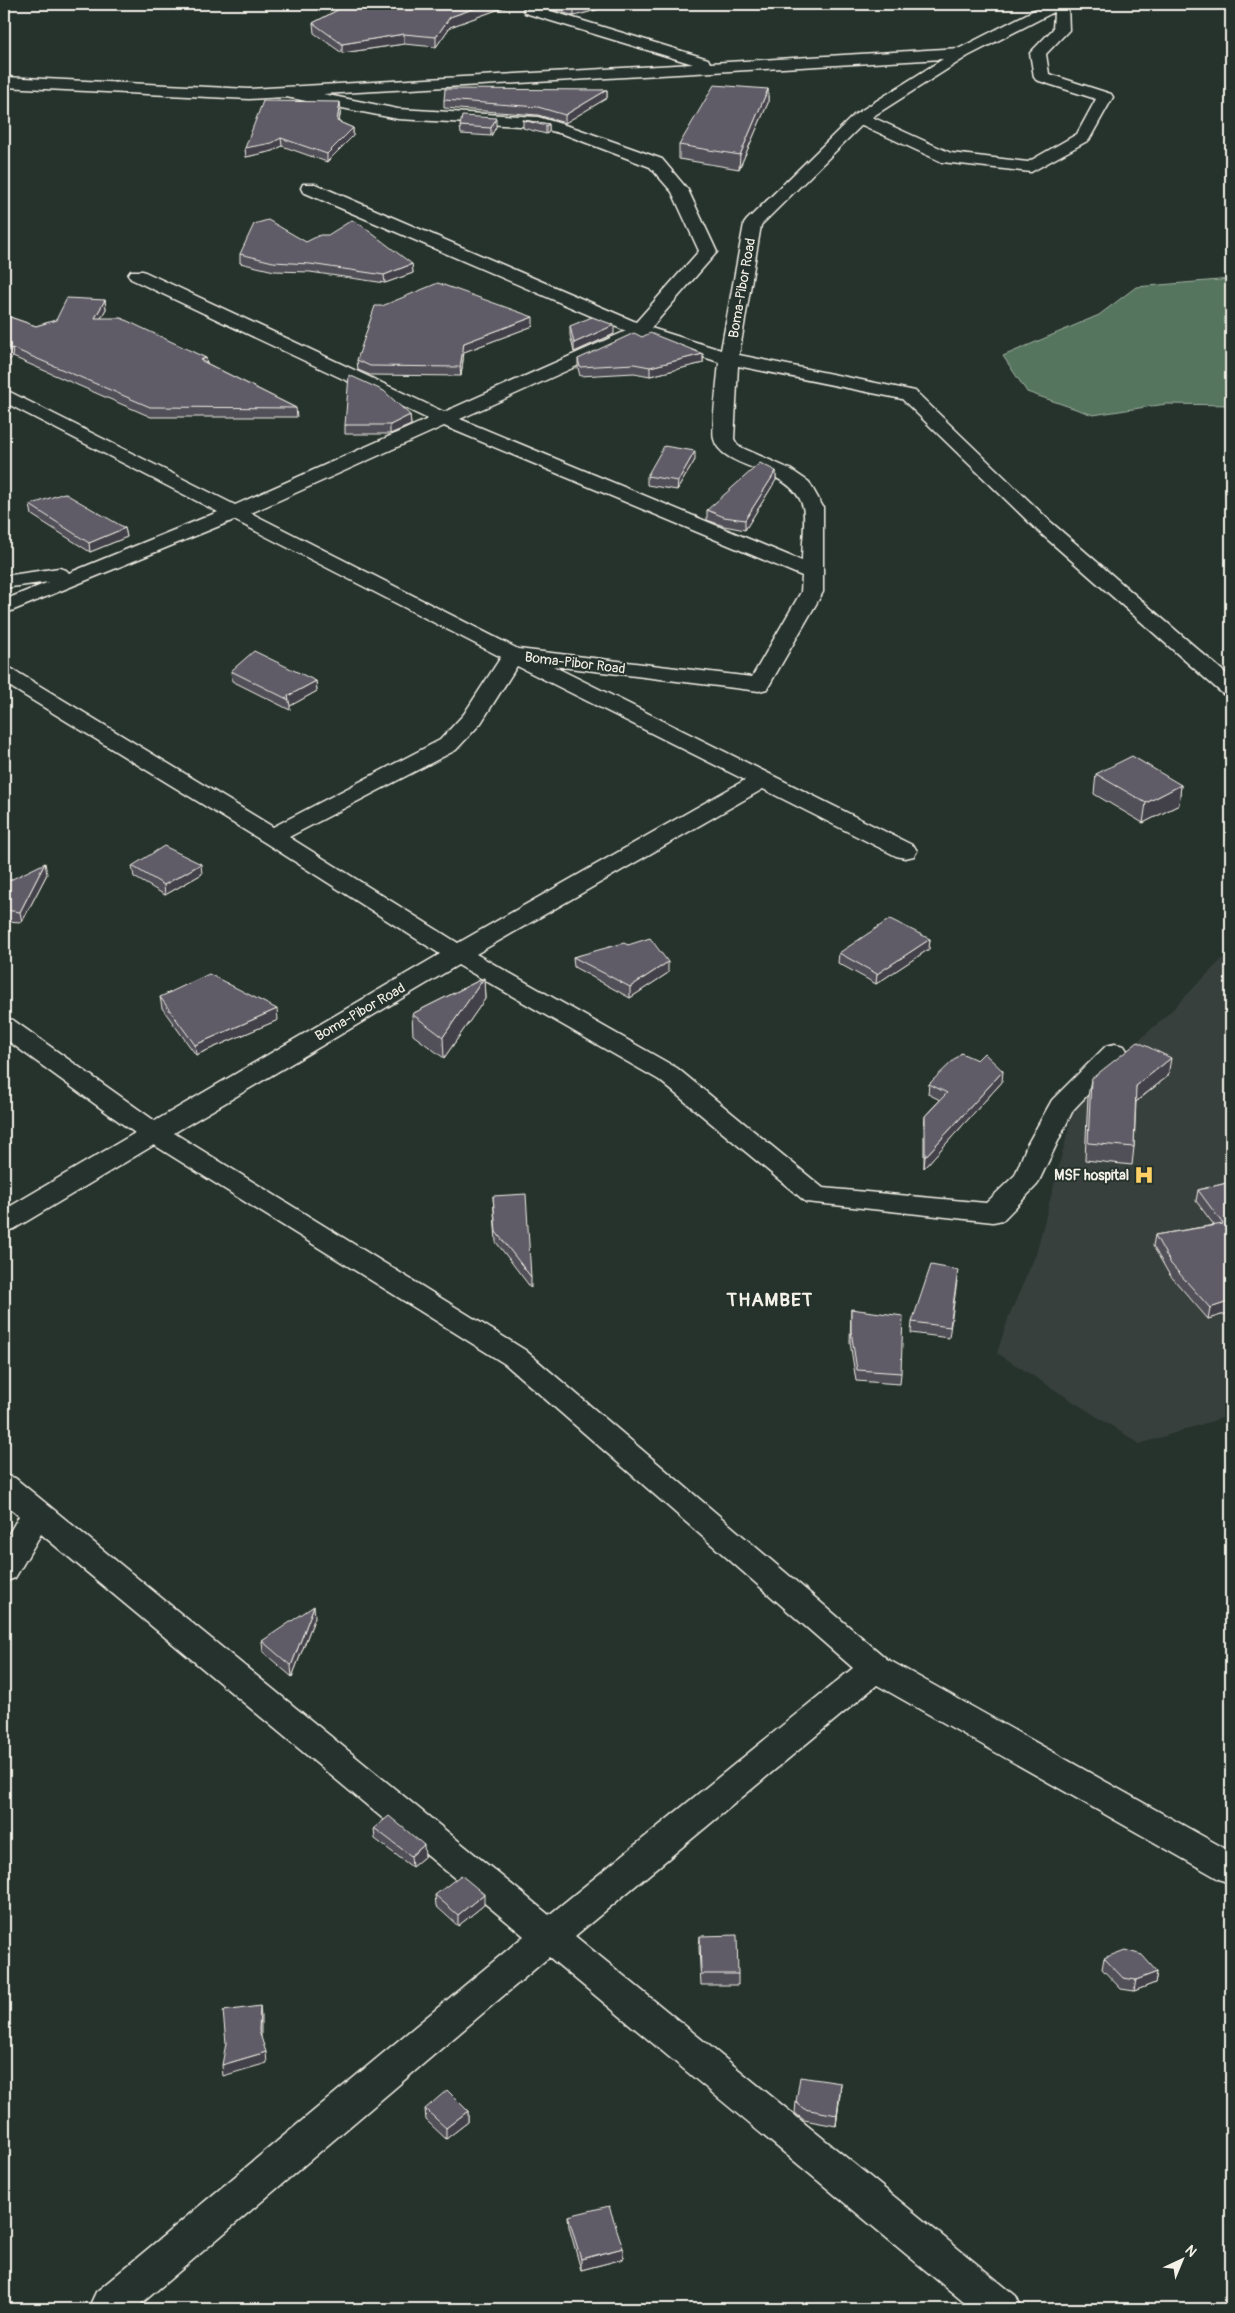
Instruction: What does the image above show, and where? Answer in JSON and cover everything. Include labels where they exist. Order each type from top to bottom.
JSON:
[{"type":"street","points":[[512,4],[537,7],[720,67]]},
{"type":"street","points":[[860,118],[948,158],[1031,167],[1084,136],[1105,96],[1042,77],[1038,53],[1061,30],[1059,4]]},
{"type":"street","name":"Boma-Pibor Road","points":[[272,836],[448,745],[473,718],[513,656],[759,684],[812,592],[814,572],[813,507],[802,486],[783,472],[731,450],[724,439],[729,359],[753,224],[860,118],[963,53],[1059,4]]},
{"type":"street","points":[[1226,4],[1231,5]]},
{"type":"street","points":[[4,82],[249,94],[963,53]]},
{"type":"street","points":[[4,608],[234,513],[639,330],[708,252],[680,190],[656,163],[572,132],[538,122],[473,120],[398,114],[287,92]]},
{"type":"street","points":[[309,188],[639,330],[729,359],[908,395],[1045,527],[1231,689]]},
{"type":"street","points":[[137,275],[444,419],[814,572]]},
{"type":"street","points":[[4,395],[513,656],[905,851]]},
{"type":"street","points":[[4,582],[100,568]]},
{"type":"street","points":[[4,674],[272,836],[458,954],[668,1074],[816,1196],[993,1214],[1027,1179],[1041,1145],[1062,1106],[1114,1052]]},
{"type":"street","name":"Boma-Pibor Road","points":[[4,1222],[458,954],[762,780]]},
{"type":"street","points":[[4,1026],[154,1133],[515,1357],[875,1668],[1231,1869]]},
{"type":"street","points":[[4,1486],[1002,2309]]},
{"type":"street","points":[[4,1570],[36,1514]]},
{"type":"street","points":[[109,2308],[549,1936],[875,1668]]},
{"type":"shaded area","name":"MSF hospital","points":[[1231,950],[1231,1415],[1140,1444],[997,1353],[1009,1316],[1036,1254],[1077,1097],[1171,1011]]},
{"type":"green space","points":[[1231,279],[1231,405],[1166,404],[1093,415],[1027,392],[1003,356],[1099,315],[1136,287]]},
{"type":"building","points":[[349,4],[487,4],[450,17],[436,37],[404,34],[342,44],[313,23]]},
{"type":"building","points":[[564,4],[584,4],[574,7]]},
{"type":"building","points":[[714,85],[768,89],[740,155],[679,145]]},
{"type":"building","points":[[445,89],[607,90],[565,115],[538,107],[444,100]]},
{"type":"building","points":[[263,101],[340,102],[337,121],[353,128],[327,154],[281,138],[272,143],[245,148]]},
{"type":"building","points":[[462,116],[496,118],[491,128],[460,126]]},
{"type":"building","points":[[523,120],[549,124],[546,126]]},
{"type":"building","points":[[268,220],[306,242],[320,235],[328,235],[352,220],[412,264],[384,275],[310,264],[273,262],[240,254],[254,224]]},
{"type":"building","points":[[438,283],[533,317],[464,343],[460,367],[370,366],[357,360],[375,306],[382,306]]},
{"type":"building","points":[[67,298],[105,300],[95,318],[121,318],[206,358],[200,360],[296,408],[150,407],[12,348],[4,353],[4,315],[36,326],[56,320]]},
{"type":"building","points":[[592,317],[614,325],[574,343],[570,326]]},
{"type":"building","points":[[634,333],[642,337],[650,333],[703,354],[650,367],[634,364],[580,367],[578,359]]},
{"type":"building","points":[[349,375],[384,391],[410,415],[390,425],[345,425]]},
{"type":"building","points":[[664,446],[695,451],[678,481],[647,476]]},
{"type":"building","points":[[760,463],[776,471],[745,520],[724,517],[707,510]]},
{"type":"building","points":[[64,493],[125,528],[89,543],[30,505]]},
{"type":"building","points":[[254,651],[316,681],[288,696],[289,700],[231,671]]},
{"type":"building","points":[[1132,756],[1181,785],[1146,803],[1096,774]]},
{"type":"building","points":[[164,846],[201,864],[164,885],[132,866]]},
{"type":"building","points":[[45,863],[20,912],[4,910],[4,883]]},
{"type":"building","points":[[890,919],[930,939],[877,974],[839,953]]},
{"type":"building","points":[[650,938],[668,962],[630,987],[573,957],[624,943],[628,945]]},
{"type":"building","points":[[209,974],[277,1009],[195,1045],[160,997]]},
{"type":"building","points":[[484,978],[443,1037],[412,1014]]},
{"type":"building","points":[[1138,1042],[1171,1058],[1136,1086],[1134,1147],[1088,1143],[1091,1079]]},
{"type":"building","points":[[961,1053],[977,1060],[984,1053],[1003,1071],[925,1157],[925,1116],[947,1093],[929,1084]]},
{"type":"building","points":[[1231,1182],[1231,1301],[1210,1308],[1171,1264],[1155,1235],[1223,1224],[1198,1190]]},
{"type":"building","points":[[526,1194],[531,1277],[496,1232],[493,1196]]},
{"type":"building","points":[[931,1265],[958,1270],[950,1327],[912,1322]]},
{"type":"building","points":[[851,1309],[903,1316],[901,1373],[857,1370],[851,1331]]},
{"type":"building","points":[[314,1606],[291,1666],[262,1641]]},
{"type":"building","points":[[389,1816],[424,1845],[411,1856],[374,1828]]},
{"type":"building","points":[[461,1875],[484,1894],[458,1915],[435,1895]]},
{"type":"building","points":[[737,1935],[738,1974],[701,1974],[700,1936]]},
{"type":"building","points":[[1125,1950],[1142,1955],[1157,1972],[1136,1980],[1123,1978],[1104,1958]]},
{"type":"building","points":[[260,2006],[259,2031],[266,2052],[222,2065],[226,2043],[223,2011]]},
{"type":"building","points":[[800,2077],[841,2083],[837,2115],[804,2109],[796,2102]]},
{"type":"building","points":[[447,2090],[468,2111],[446,2128],[425,2109]]},
{"type":"building","points":[[609,2206],[623,2248],[581,2259],[568,2216]]},
{"type":"place","name":"MSF hospital","points":[[1144,1175]]},
{"type":"district","name":"THAMBET","points":[[770,1300]]}]
